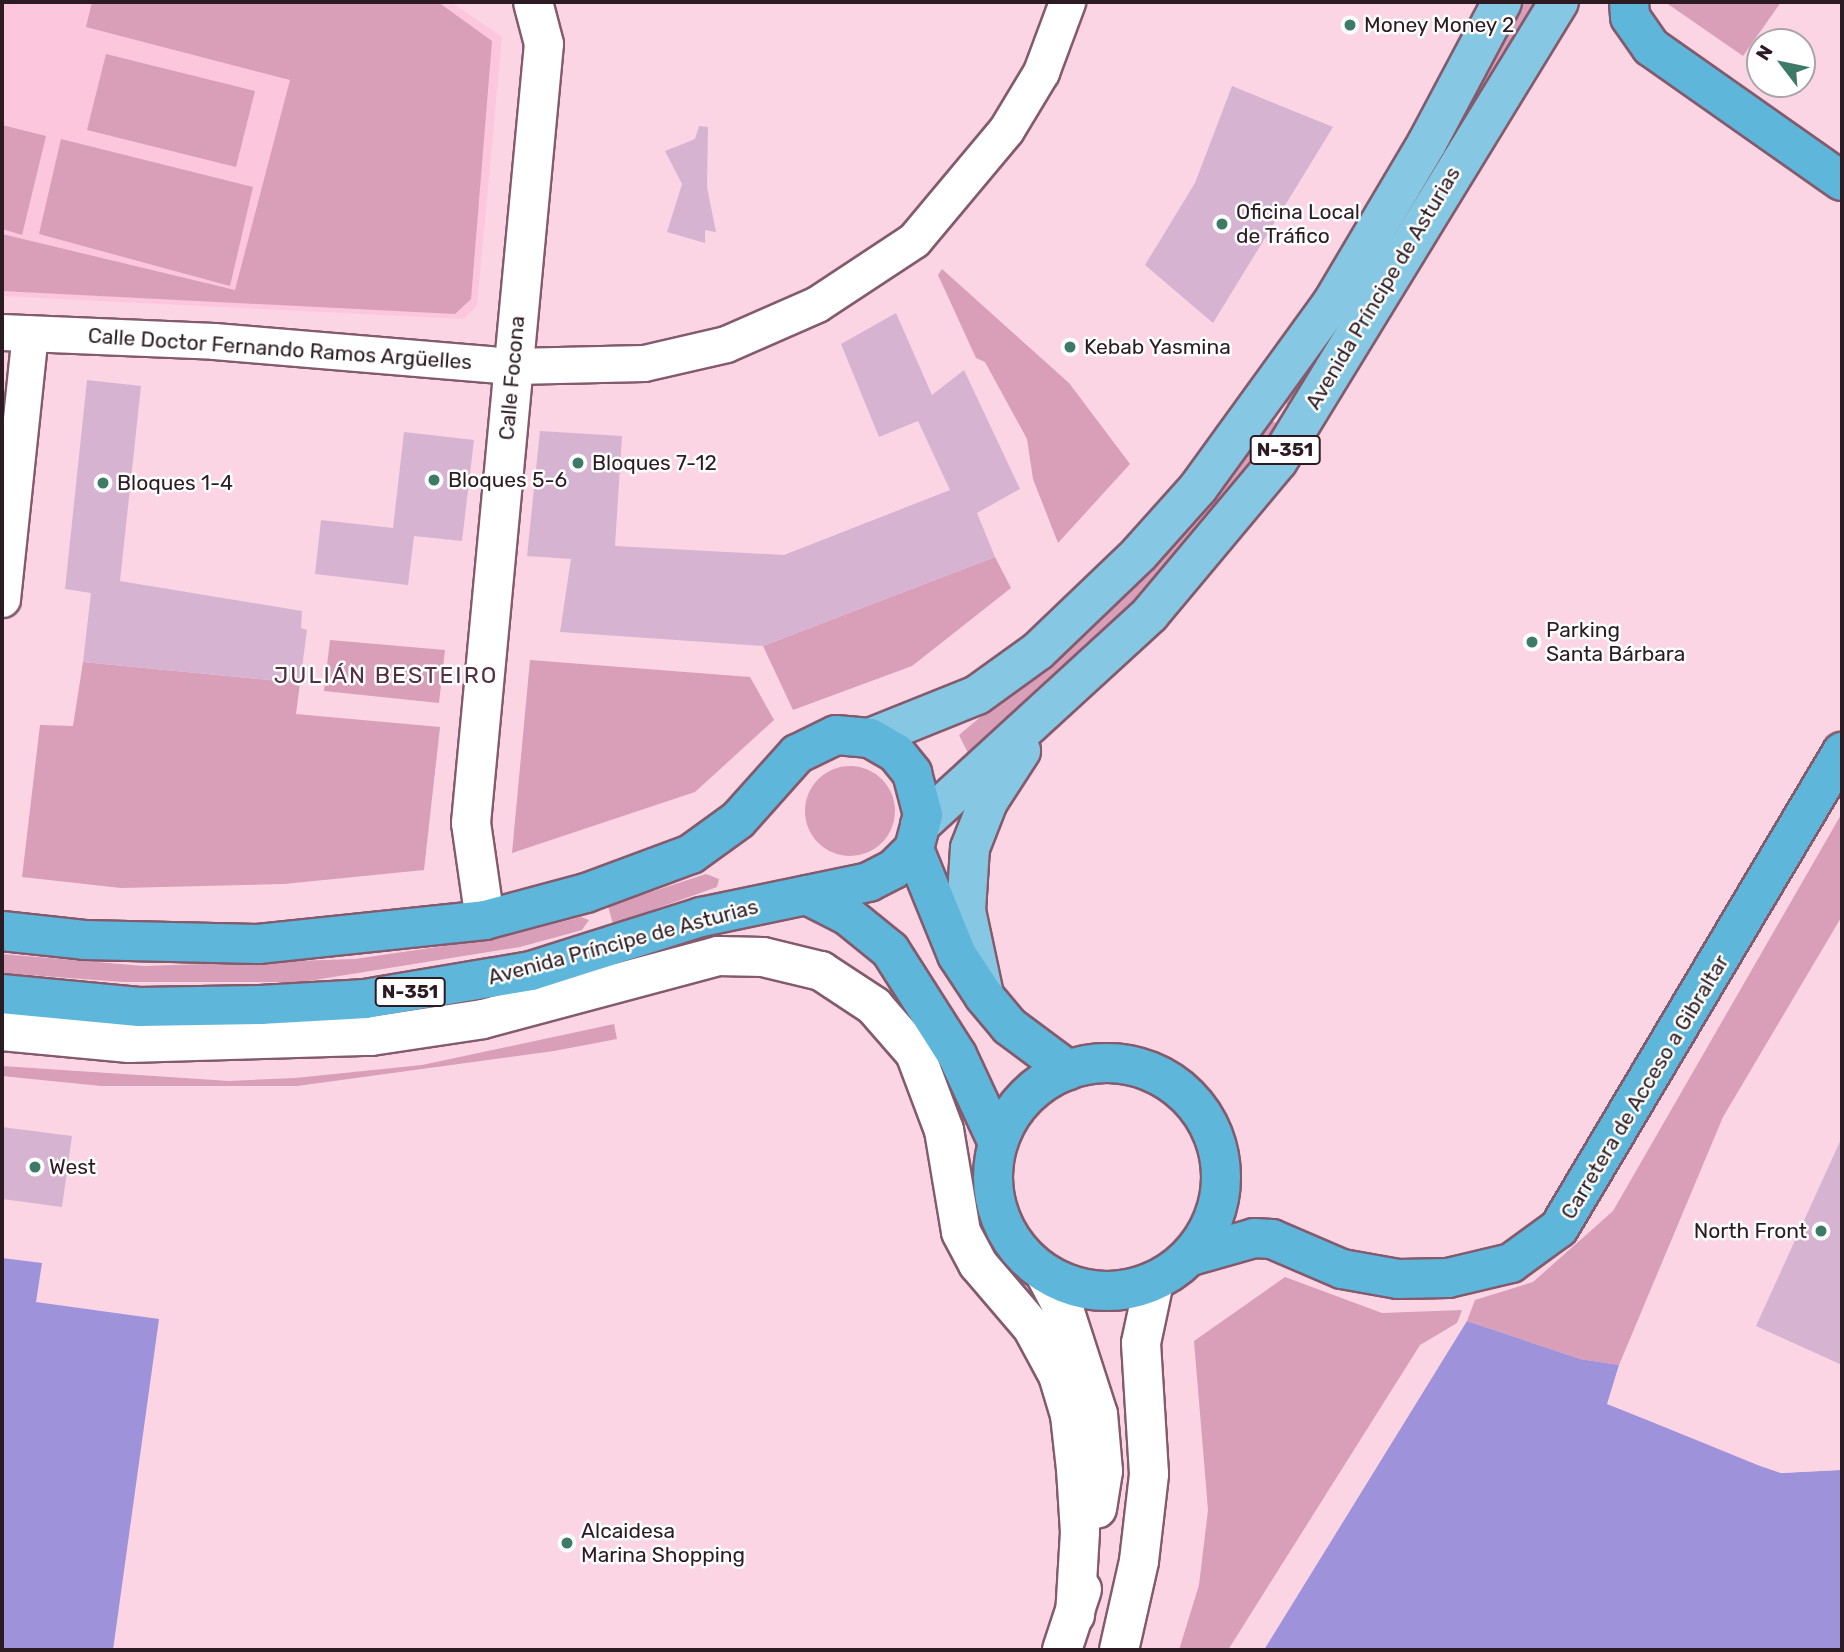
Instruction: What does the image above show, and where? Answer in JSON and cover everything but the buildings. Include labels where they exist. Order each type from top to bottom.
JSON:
[{"type":"highway","points":[[1629,2],[1630,17],[1651,47],[1842,181]]},
{"type":"highway","name":"Avenida Príncipe de Asturias","points":[[2,931],[85,940],[258,944],[485,920],[667,865],[738,820],[797,754],[836,735],[870,738],[896,753],[912,774],[919,793],[917,837],[894,869],[869,882],[701,917],[531,971],[366,999],[139,1007],[2,994]]},
{"type":"highway","name":"Carretera de Acceso a Gibraltar","points":[[1191,1256],[1212,1246],[1263,1238],[1342,1269],[1398,1279],[1448,1278],[1511,1263],[1559,1228],[1842,752]]},
{"type":"highway","points":[[917,837],[957,955],[984,996],[1009,1026],[1068,1070]]},
{"type":"highway","points":[[807,895],[860,923],[890,950],[957,1055],[998,1143],[996,1203],[1006,1230],[1045,1274],[1099,1292],[1154,1282],[1191,1256],[1218,1208],[1222,1178],[1219,1148],[1205,1116],[1182,1090],[1153,1072],[1119,1063],[1068,1070],[1025,1099],[998,1143]]},
{"type":"main road","name":"Avenida Príncipe de Asturias","points":[[870,738],[977,695],[1038,651],[1139,554],[1198,488],[1332,303],[1427,144],[1502,2]]},
{"type":"main road","name":"Avenida Príncipe de Asturias","points":[[917,837],[1150,614],[1278,461],[1559,2]]},
{"type":"main road","points":[[984,996],[966,911],[970,848],[1006,772],[1062,696]]},
{"type":"street","name":"Calle Focona","points":[[485,920],[471,822],[544,44],[533,2]]},
{"type":"street","name":"Calle Focona","points":[[544,44],[566,2]]},
{"type":"street","name":"Calle Doctor Fernando Ramos Argüelles","points":[[16,333],[214,341],[513,366],[644,363],[675,357],[776,325],[865,276],[914,240],[1006,130],[1041,72],[1066,2]]},
{"type":"street","points":[[2,599],[16,333]]},
{"type":"street","points":[[2,1031],[129,1043],[371,1036],[484,1019],[718,956],[763,957],[821,971],[874,1006],[915,1053],[944,1130],[961,1232],[978,1264],[1032,1327],[1058,1375],[1070,1415],[1076,1469],[1080,1532],[1075,1615]]},
{"type":"street","points":[[1045,1274],[1083,1361],[1098,1414],[1102,1460],[1091,1554],[1075,1615],[1062,1650]]},
{"type":"street","points":[[1119,1650],[1139,1562],[1149,1474],[1141,1343],[1154,1282]]},
{"type":"shaded area","points":[[2,2],[451,2],[502,37],[477,305],[464,319],[2,296]]},
{"type":"shaded area","points":[[92,2],[438,2],[492,41],[471,299],[455,314],[2,291],[2,234],[235,290],[290,80],[86,27]]},
{"type":"shaded area","points":[[1517,2],[1544,2],[1295,410],[1286,403],[1382,254]]},
{"type":"shaded area","points":[[1665,2],[1781,2],[1763,28],[1746,28],[1746,52],[1743,56]]},
{"type":"shaded area","points":[[106,54],[255,91],[236,167],[87,130]]},
{"type":"shaded area","points":[[2,125],[46,136],[22,235],[2,229]]},
{"type":"shaded area","points":[[61,139],[253,187],[230,286],[39,234]]},
{"type":"shaded area","points":[[942,269],[1069,383],[1130,464],[1058,543],[1033,479],[1027,439],[985,362],[976,358],[938,275]]},
{"type":"shaded area","points":[[1272,421],[1285,427],[1181,562],[970,757],[959,735],[1070,642],[1217,490]]},
{"type":"shaded area","points":[[995,557],[1011,588],[912,666],[793,710],[763,646]]},
{"type":"shaded area","points":[[330,640],[445,650],[439,703],[324,691]]},
{"type":"shaded area","points":[[530,660],[750,677],[774,720],[695,792],[512,853]]},
{"type":"shaded area","points":[[83,662],[300,683],[296,714],[440,727],[424,870],[284,884],[121,888],[22,877],[40,725],[73,726]]},
{"type":"shaded area","points":[[850,766],[867,769],[882,779],[892,794],[895,811],[892,828],[882,843],[867,853],[850,856],[833,853],[818,843],[808,828],[805,811],[808,794],[818,779],[833,769]]},
{"type":"shaded area","points":[[1842,813],[1842,916],[1723,1117],[1619,1365],[1580,1359],[1467,1321],[1475,1300],[1533,1282],[1613,1211]]},
{"type":"shaded area","points":[[706,874],[719,879],[717,887],[613,924],[608,906]]},
{"type":"shaded area","points":[[581,917],[589,920],[582,930],[520,947],[302,982],[123,982],[2,973],[2,954],[144,966],[355,959],[498,938]]},
{"type":"shaded area","points":[[614,1024],[617,1039],[554,1051],[297,1086],[101,1086],[2,1076],[2,1066],[229,1081],[295,1078],[422,1065]]},
{"type":"shaded area","points":[[2,1258],[42,1263],[36,1302],[159,1319],[113,1650],[2,1650]]},
{"type":"shaded area","points":[[1285,1277],[1382,1313],[1462,1310],[1457,1323],[1420,1345],[1228,1650],[1179,1650],[1199,1585],[1208,1510],[1194,1341]]},
{"type":"shaded area","points":[[1467,1321],[1580,1359],[1619,1365],[1608,1404],[1760,1466],[1781,1473],[1842,1470],[1842,1650],[1264,1650]]},
{"type":"pier","points":[[1619,1365],[1612,1402],[1782,1470],[1827,1466],[1836,1470],[1781,1473],[1607,1404]]},
{"type":"place","name":"Money Money 2","points":[[1350,25]]},
{"type":"place","name":"Oficina Local de Tráfico","points":[[1222,224]]},
{"type":"place","name":"Kebab Yasmina","points":[[1070,347]]},
{"type":"place","name":"Bloques 7-12","points":[[578,463]]},
{"type":"place","name":"Bloques 5-6","points":[[434,480]]},
{"type":"place","name":"Bloques 1-4","points":[[103,483]]},
{"type":"place","name":"Parking Santa Bárbara","points":[[1532,642]]},
{"type":"place","name":"West","points":[[35,1167]]},
{"type":"place","name":"North Front","points":[[1821,1231]]},
{"type":"place","name":"Alcaidesa Marina Shopping","points":[[567,1543]]},
{"type":"district","name":"JULIÁN BESTEIRO","points":[[386,675]]}]
